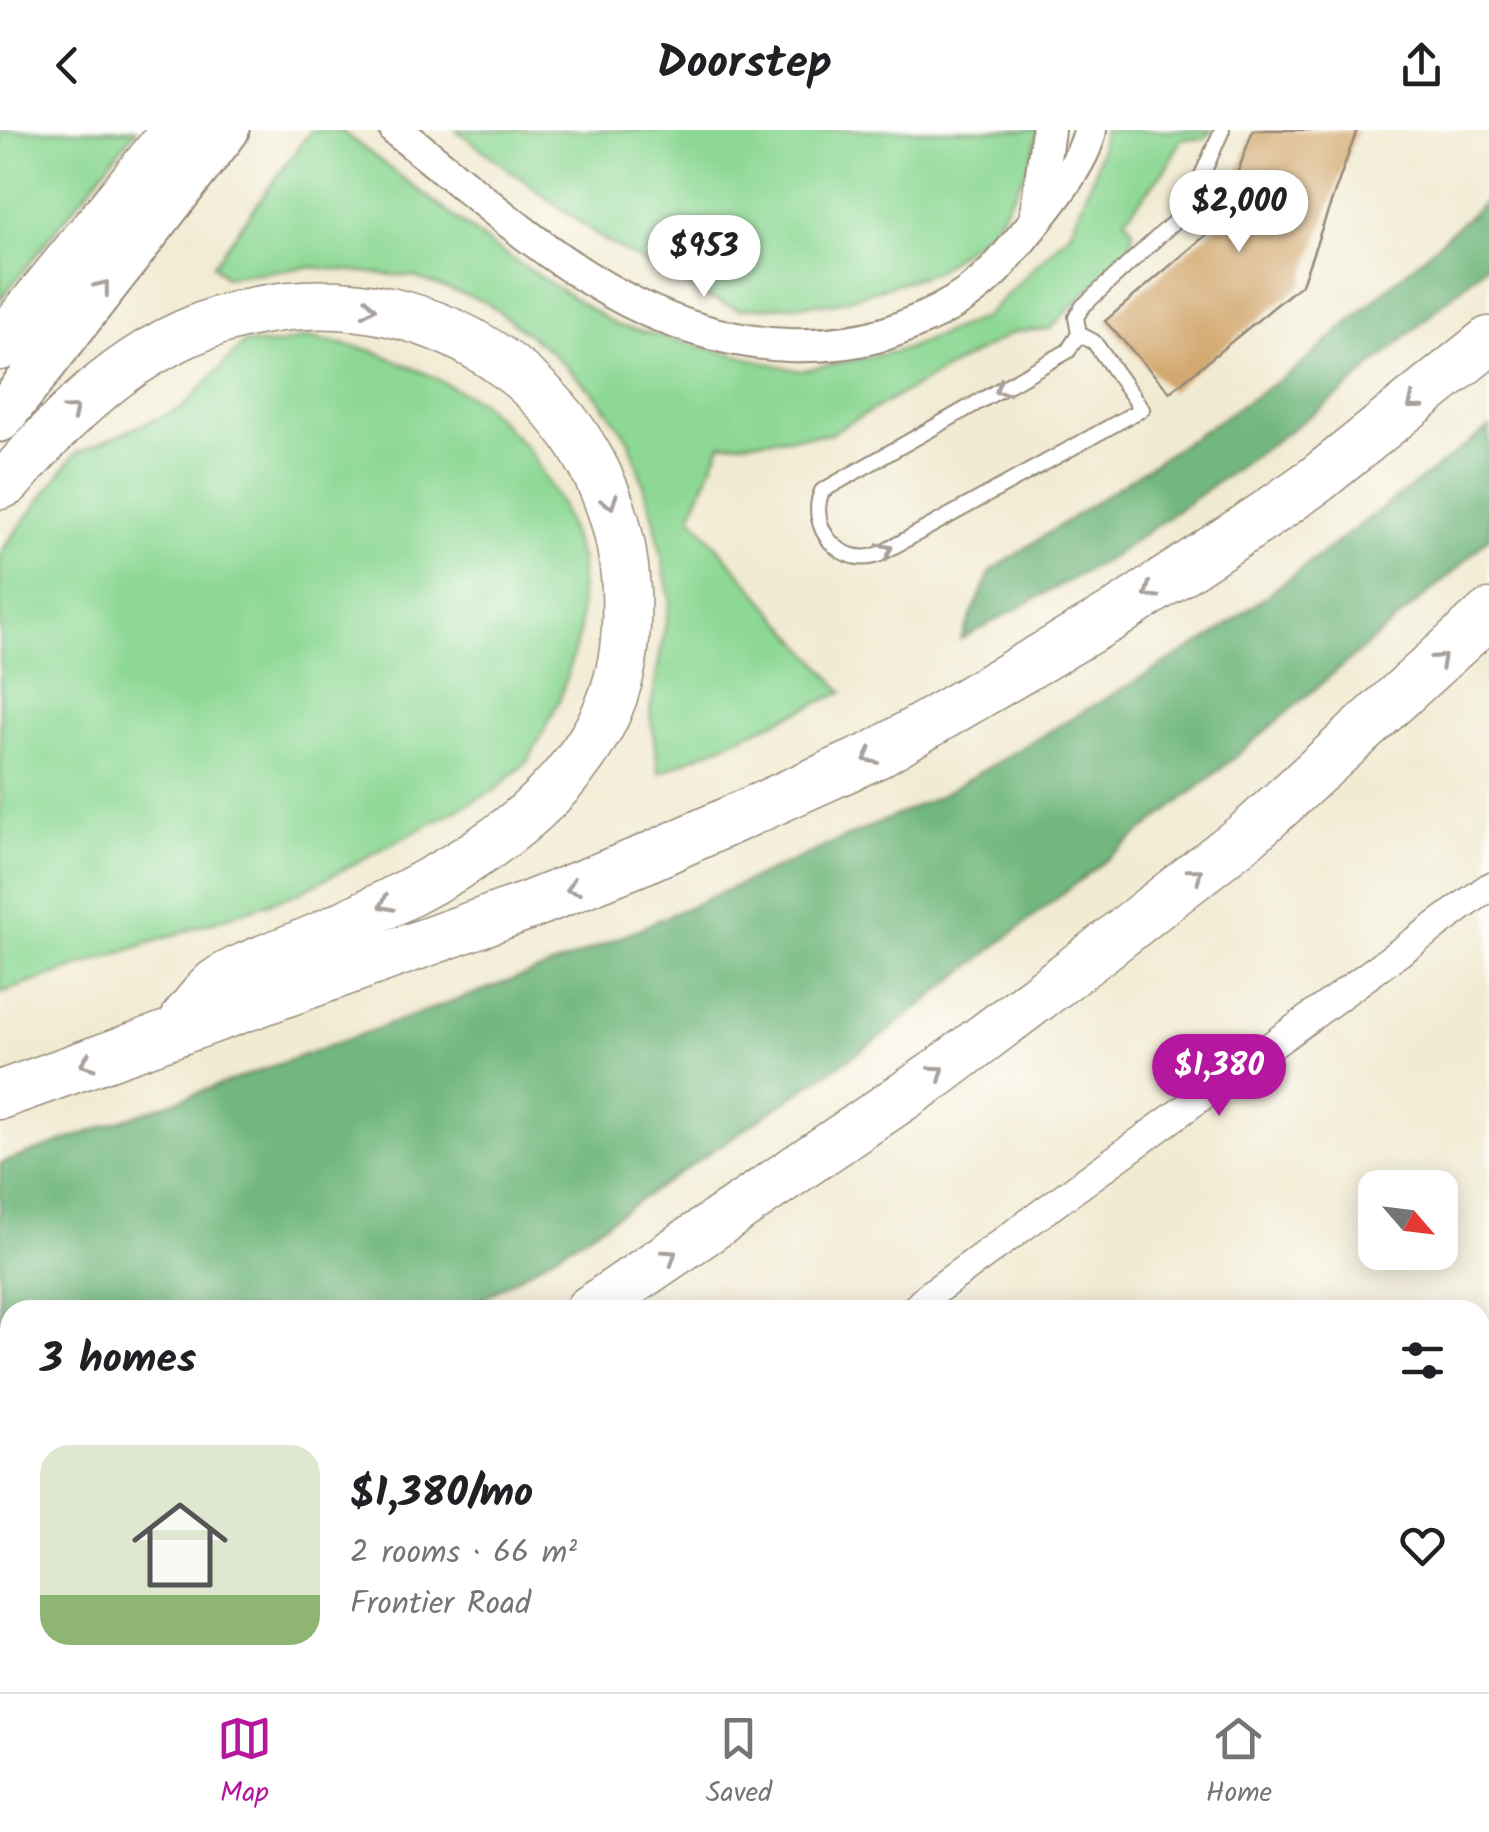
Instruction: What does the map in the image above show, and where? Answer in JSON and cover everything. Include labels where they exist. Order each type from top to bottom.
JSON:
[{"type":"highway","points":[[0,346],[176,130]]},
{"type":"highway","points":[[0,419],[226,130]]},
{"type":"highway","points":[[0,486],[56,424],[150,351],[216,322],[256,310],[358,306],[434,323],[466,337],[520,374],[565,422],[583,448],[598,472],[619,528],[625,559],[628,625],[624,660],[615,695],[599,728],[558,788],[531,814],[472,857],[318,938],[217,982],[174,1031]]},
{"type":"highway","points":[[0,1095],[530,906],[646,859],[874,756],[1116,614],[1266,515],[1316,480],[1489,341]]},
{"type":"highway","points":[[604,1300],[935,1075],[1084,962],[1248,834],[1489,614]]},
{"type":"street","points":[[396,130],[575,271],[628,303],[709,335],[758,344],[812,346],[862,340],[910,325],[958,302],[994,274],[1074,170],[1090,130]]},
{"type":"street","points":[[1036,216],[1048,130]]},
{"type":"street","points":[[924,1300],[1489,886]]},
{"type":"lane","points":[[1079,334],[1094,342],[1142,408],[880,554],[858,560],[833,545],[818,517],[816,504],[822,491],[1068,351],[1079,334],[1076,317],[1083,306],[1173,223],[1191,200],[1222,130]]},
{"type":"green space","points":[[0,130],[136,130],[0,300]]},
{"type":"green space","points":[[311,130],[340,130],[492,246],[616,325],[800,371],[903,350],[984,317],[1071,231],[1095,171],[1104,130],[1212,130],[1204,139],[1181,139],[1167,167],[1125,219],[1133,229],[1131,246],[1050,329],[1014,332],[829,434],[721,444],[691,516],[843,692],[659,773],[650,712],[670,600],[654,517],[629,440],[596,395],[550,351],[486,302],[414,277],[310,267],[225,277],[213,265]]},
{"type":"green space","points":[[456,130],[1038,130],[1031,164],[994,227],[935,272],[835,303],[739,309],[701,295],[604,240]]},
{"type":"green space","points":[[1489,198],[1489,263],[1342,393],[1112,557],[961,639],[991,571],[1299,367]]},
{"type":"green space","points":[[308,337],[374,351],[429,375],[482,403],[529,450],[560,503],[581,561],[580,631],[560,699],[529,760],[495,790],[296,894],[0,993],[0,553],[76,453],[182,408],[244,343],[275,345]]},
{"type":"green space","points":[[1489,428],[1489,537],[1460,566],[1211,777],[882,1036],[604,1224],[481,1300],[0,1300],[0,1164],[568,960],[938,797],[1214,635]]},
{"type":"building","points":[[1253,130],[1357,130],[1302,284],[1170,392],[1105,321],[1219,224]]}]
